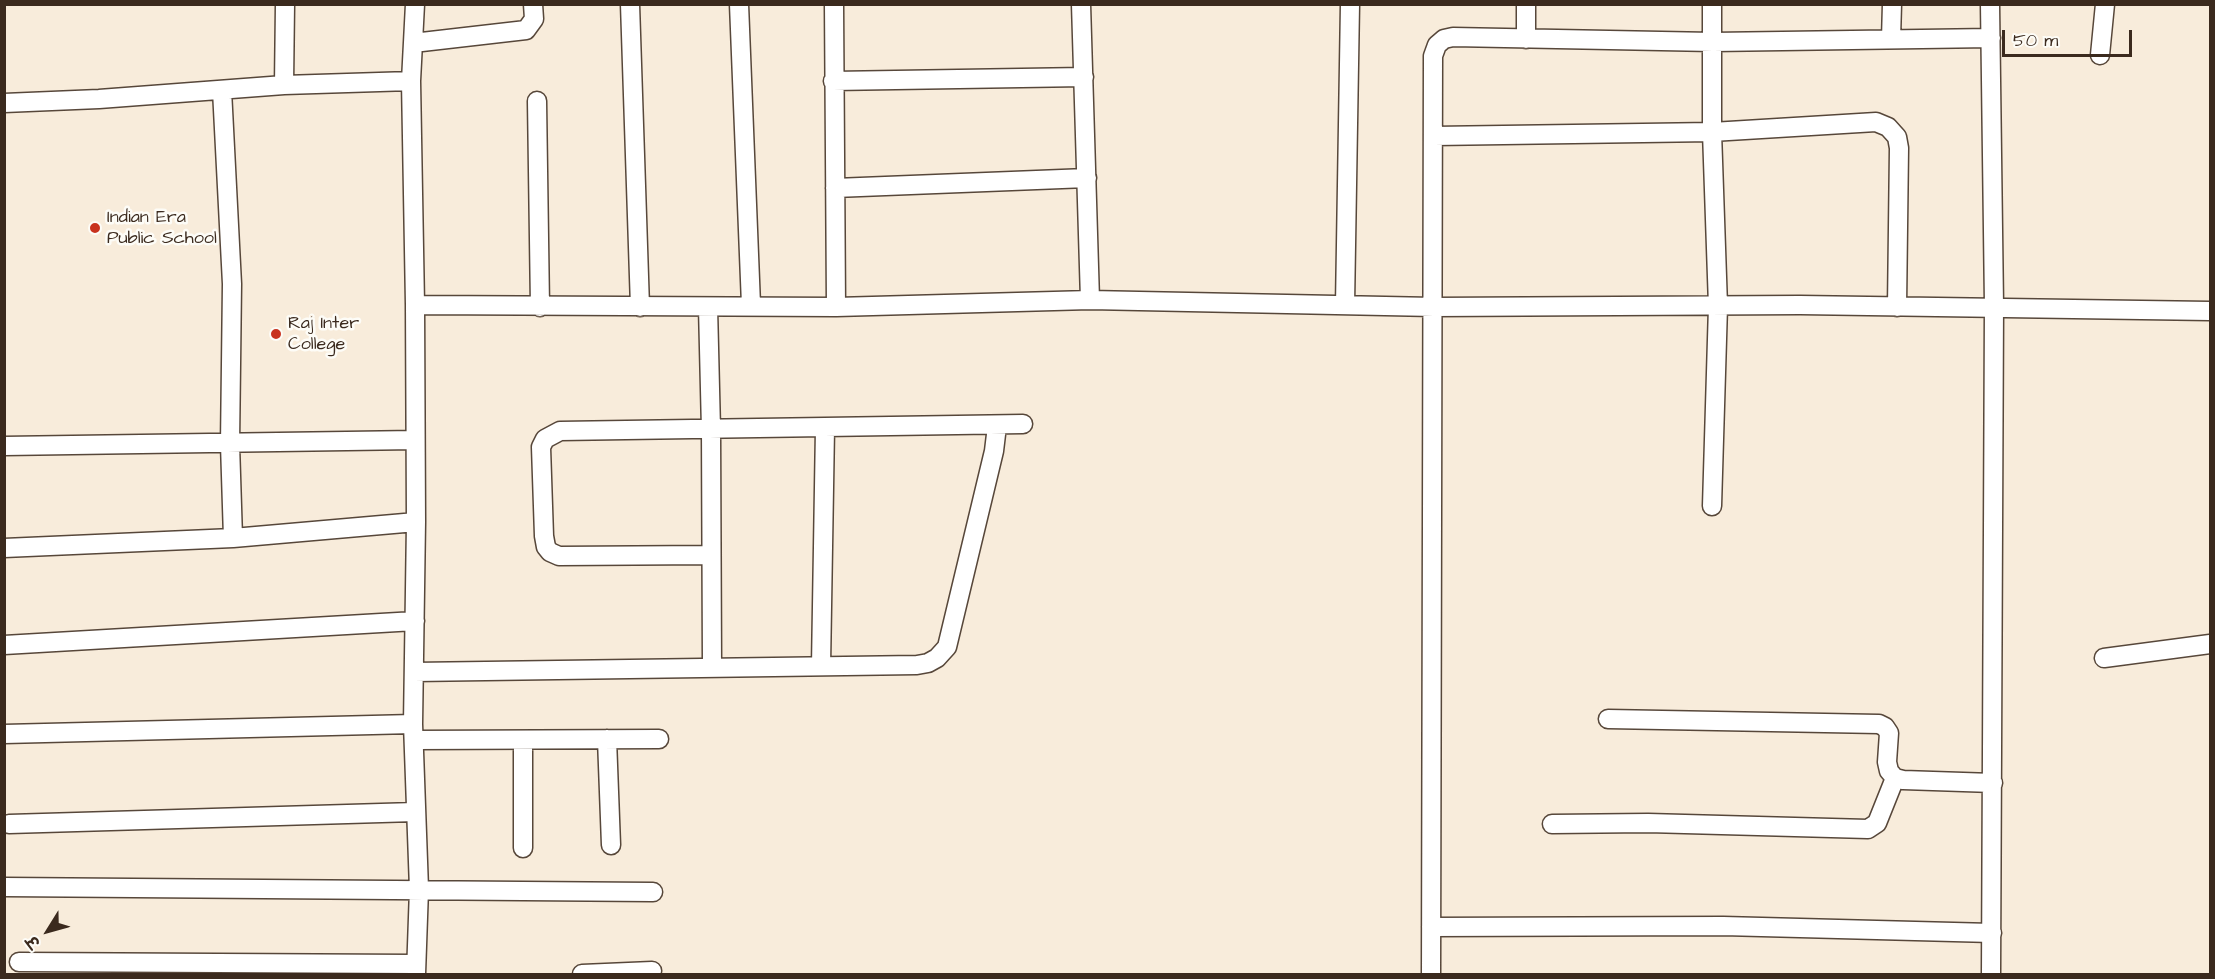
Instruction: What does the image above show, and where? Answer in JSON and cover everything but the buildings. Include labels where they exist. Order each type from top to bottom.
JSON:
[{"type":"street","points":[[284,85],[285,4]]},
{"type":"street","points":[[19,962],[416,969],[419,889],[414,732],[416,305],[411,81],[415,4]]},
{"type":"street","points":[[413,43],[526,30],[534,19],[532,4]]},
{"type":"street","points":[[630,4],[640,307]]},
{"type":"street","points":[[739,4],[751,305]]},
{"type":"street","points":[[834,4],[836,307]]},
{"type":"street","points":[[1081,4],[1090,300]]},
{"type":"street","points":[[1345,305],[1350,4]]},
{"type":"street","points":[[1526,4],[1526,39]]},
{"type":"street","points":[[1712,4],[1718,306],[1712,507]]},
{"type":"street","points":[[1891,39],[1892,4]]},
{"type":"street","points":[[1990,4],[1994,306],[1993,783],[1990,975]]},
{"type":"street","points":[[2100,55],[2105,4]]},
{"type":"street","points":[[1431,975],[1433,56],[1437,45],[1444,39],[1453,37],[1713,42],[1991,38]]},
{"type":"street","points":[[833,81],[1084,77]]},
{"type":"street","points":[[4,103],[99,99],[284,85],[411,81]]},
{"type":"street","points":[[222,90],[232,284],[233,538]]},
{"type":"street","points":[[537,101],[540,307]]},
{"type":"street","points":[[1434,136],[1713,132],[1876,122],[1888,127],[1897,136],[1899,148],[1897,307]]},
{"type":"street","points":[[836,188],[1087,178]]},
{"type":"street","points":[[416,305],[836,307],[1090,300],[1434,307],[1994,306],[2211,311]]},
{"type":"street","points":[[708,307],[712,667]]},
{"type":"street","points":[[711,555],[559,556],[550,552],[546,547],[544,536],[542,447],[545,439],[560,431],[1023,424]]},
{"type":"street","points":[[414,672],[928,663],[937,658],[947,647],[994,451],[997,426]]},
{"type":"street","points":[[821,666],[825,428]]},
{"type":"street","points":[[4,446],[415,440]]},
{"type":"street","points":[[4,548],[233,538],[416,522]]},
{"type":"street","points":[[4,645],[415,621]]},
{"type":"street","points":[[2104,658],[2211,644]]},
{"type":"street","points":[[1608,719],[1879,724],[1886,727],[1889,733],[1887,762],[1889,771],[1895,778],[1993,783]]},
{"type":"street","points":[[4,734],[414,732],[523,740],[659,739]]},
{"type":"street","points":[[523,740],[523,848]]},
{"type":"street","points":[[607,740],[611,844]]},
{"type":"street","points":[[1552,824],[1648,823],[1868,829],[1877,823],[1895,778]]},
{"type":"street","points":[[9,824],[415,812]]},
{"type":"street","points":[[4,887],[653,892]]},
{"type":"street","points":[[1431,927],[1723,926],[1992,933]]},
{"type":"street","points":[[582,975],[652,972]]},
{"type":"place","name":"Indian Era Public School","points":[[95,228]]},
{"type":"place","name":"Raj Inter College","points":[[276,334]]}]
